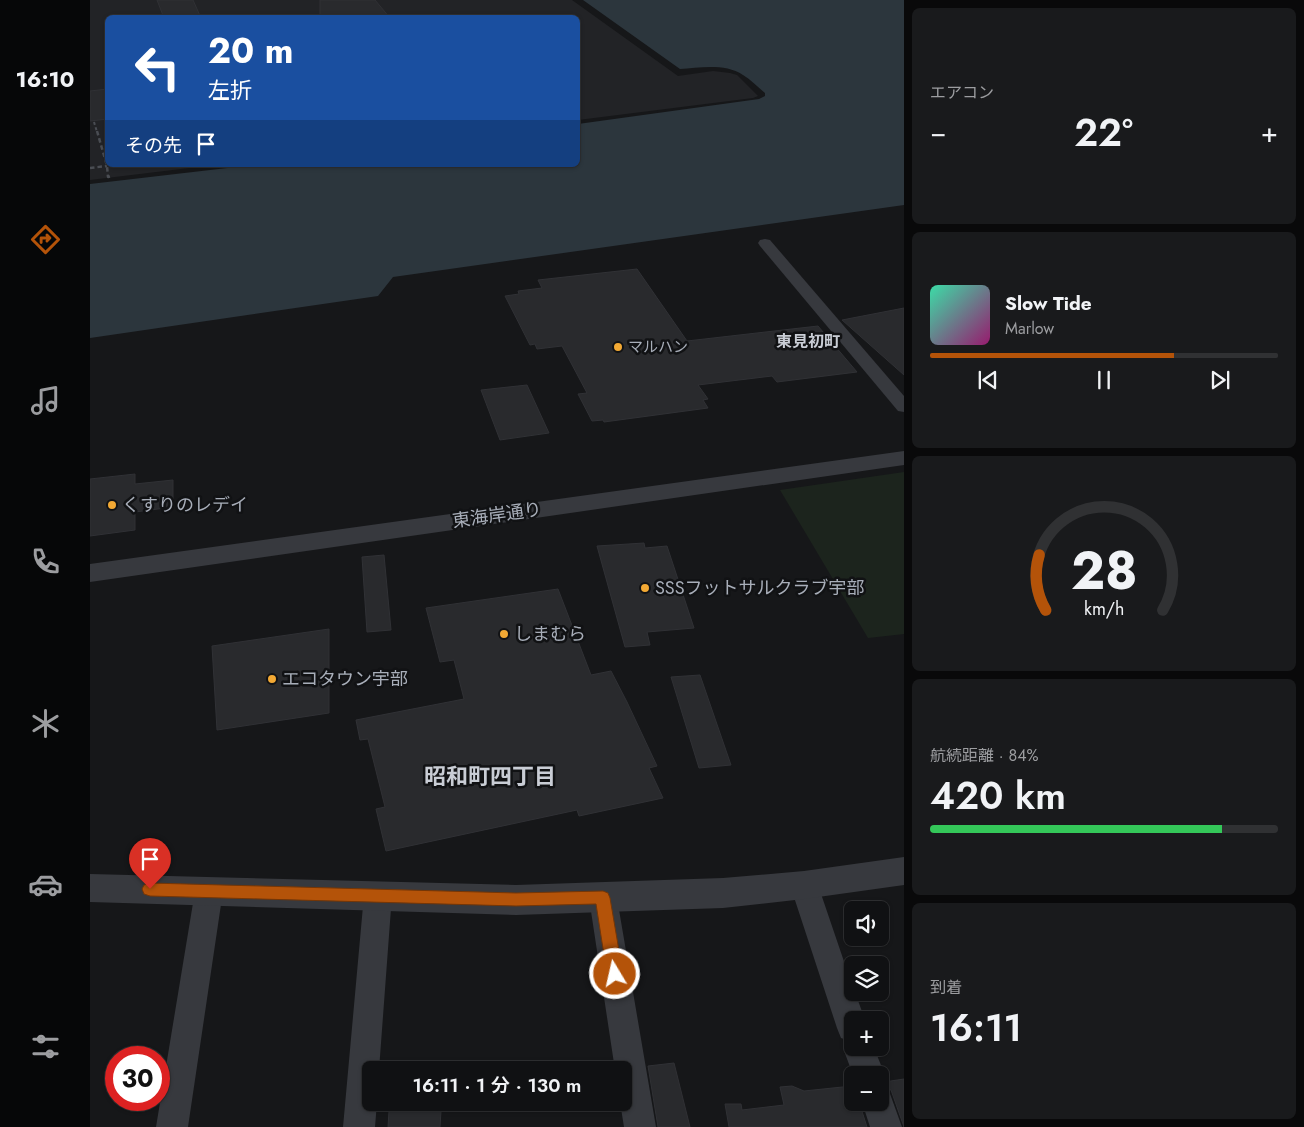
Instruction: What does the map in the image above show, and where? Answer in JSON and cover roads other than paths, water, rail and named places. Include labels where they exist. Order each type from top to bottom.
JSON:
[{"type":"street","points":[[765,243],[904,407]]},
{"type":"street","name":"東海岸通り","points":[[90,556],[904,444]]},
{"type":"street","name":"東海岸通り","points":[[90,573],[904,458]]},
{"type":"street","points":[[90,888],[516,900],[723,893],[804,885],[904,871]]},
{"type":"street","points":[[804,885],[846,1011]]},
{"type":"street","points":[[172,1127],[209,891]]},
{"type":"street","points":[[358,1127],[378,895]]},
{"type":"street","points":[[603,898],[640,1127]]},
{"type":"street","points":[[881,1111],[886,1127]]},
{"type":"railway","points":[[94,122],[97,132]]},
{"type":"railway","points":[[97,131],[105,159]]},
{"type":"railway","points":[[90,168],[105,166]]},
{"type":"railway","points":[[107,167],[108,177],[112,176]]},
{"type":"place","name":"マルハン","points":[[618,347]]},
{"type":"place","name":"くすりのレデイ","points":[[112,505]]},
{"type":"place","name":"SSSフットサルクラブ宇部","points":[[645,588]]},
{"type":"place","name":"しまむら","points":[[504,634]]},
{"type":"place","name":"エコタウン宇部","points":[[272,679]]},
{"type":"district","name":"東見初町","points":[[808,341]]},
{"type":"district","name":"昭和町四丁目","points":[[490,776]]}]
